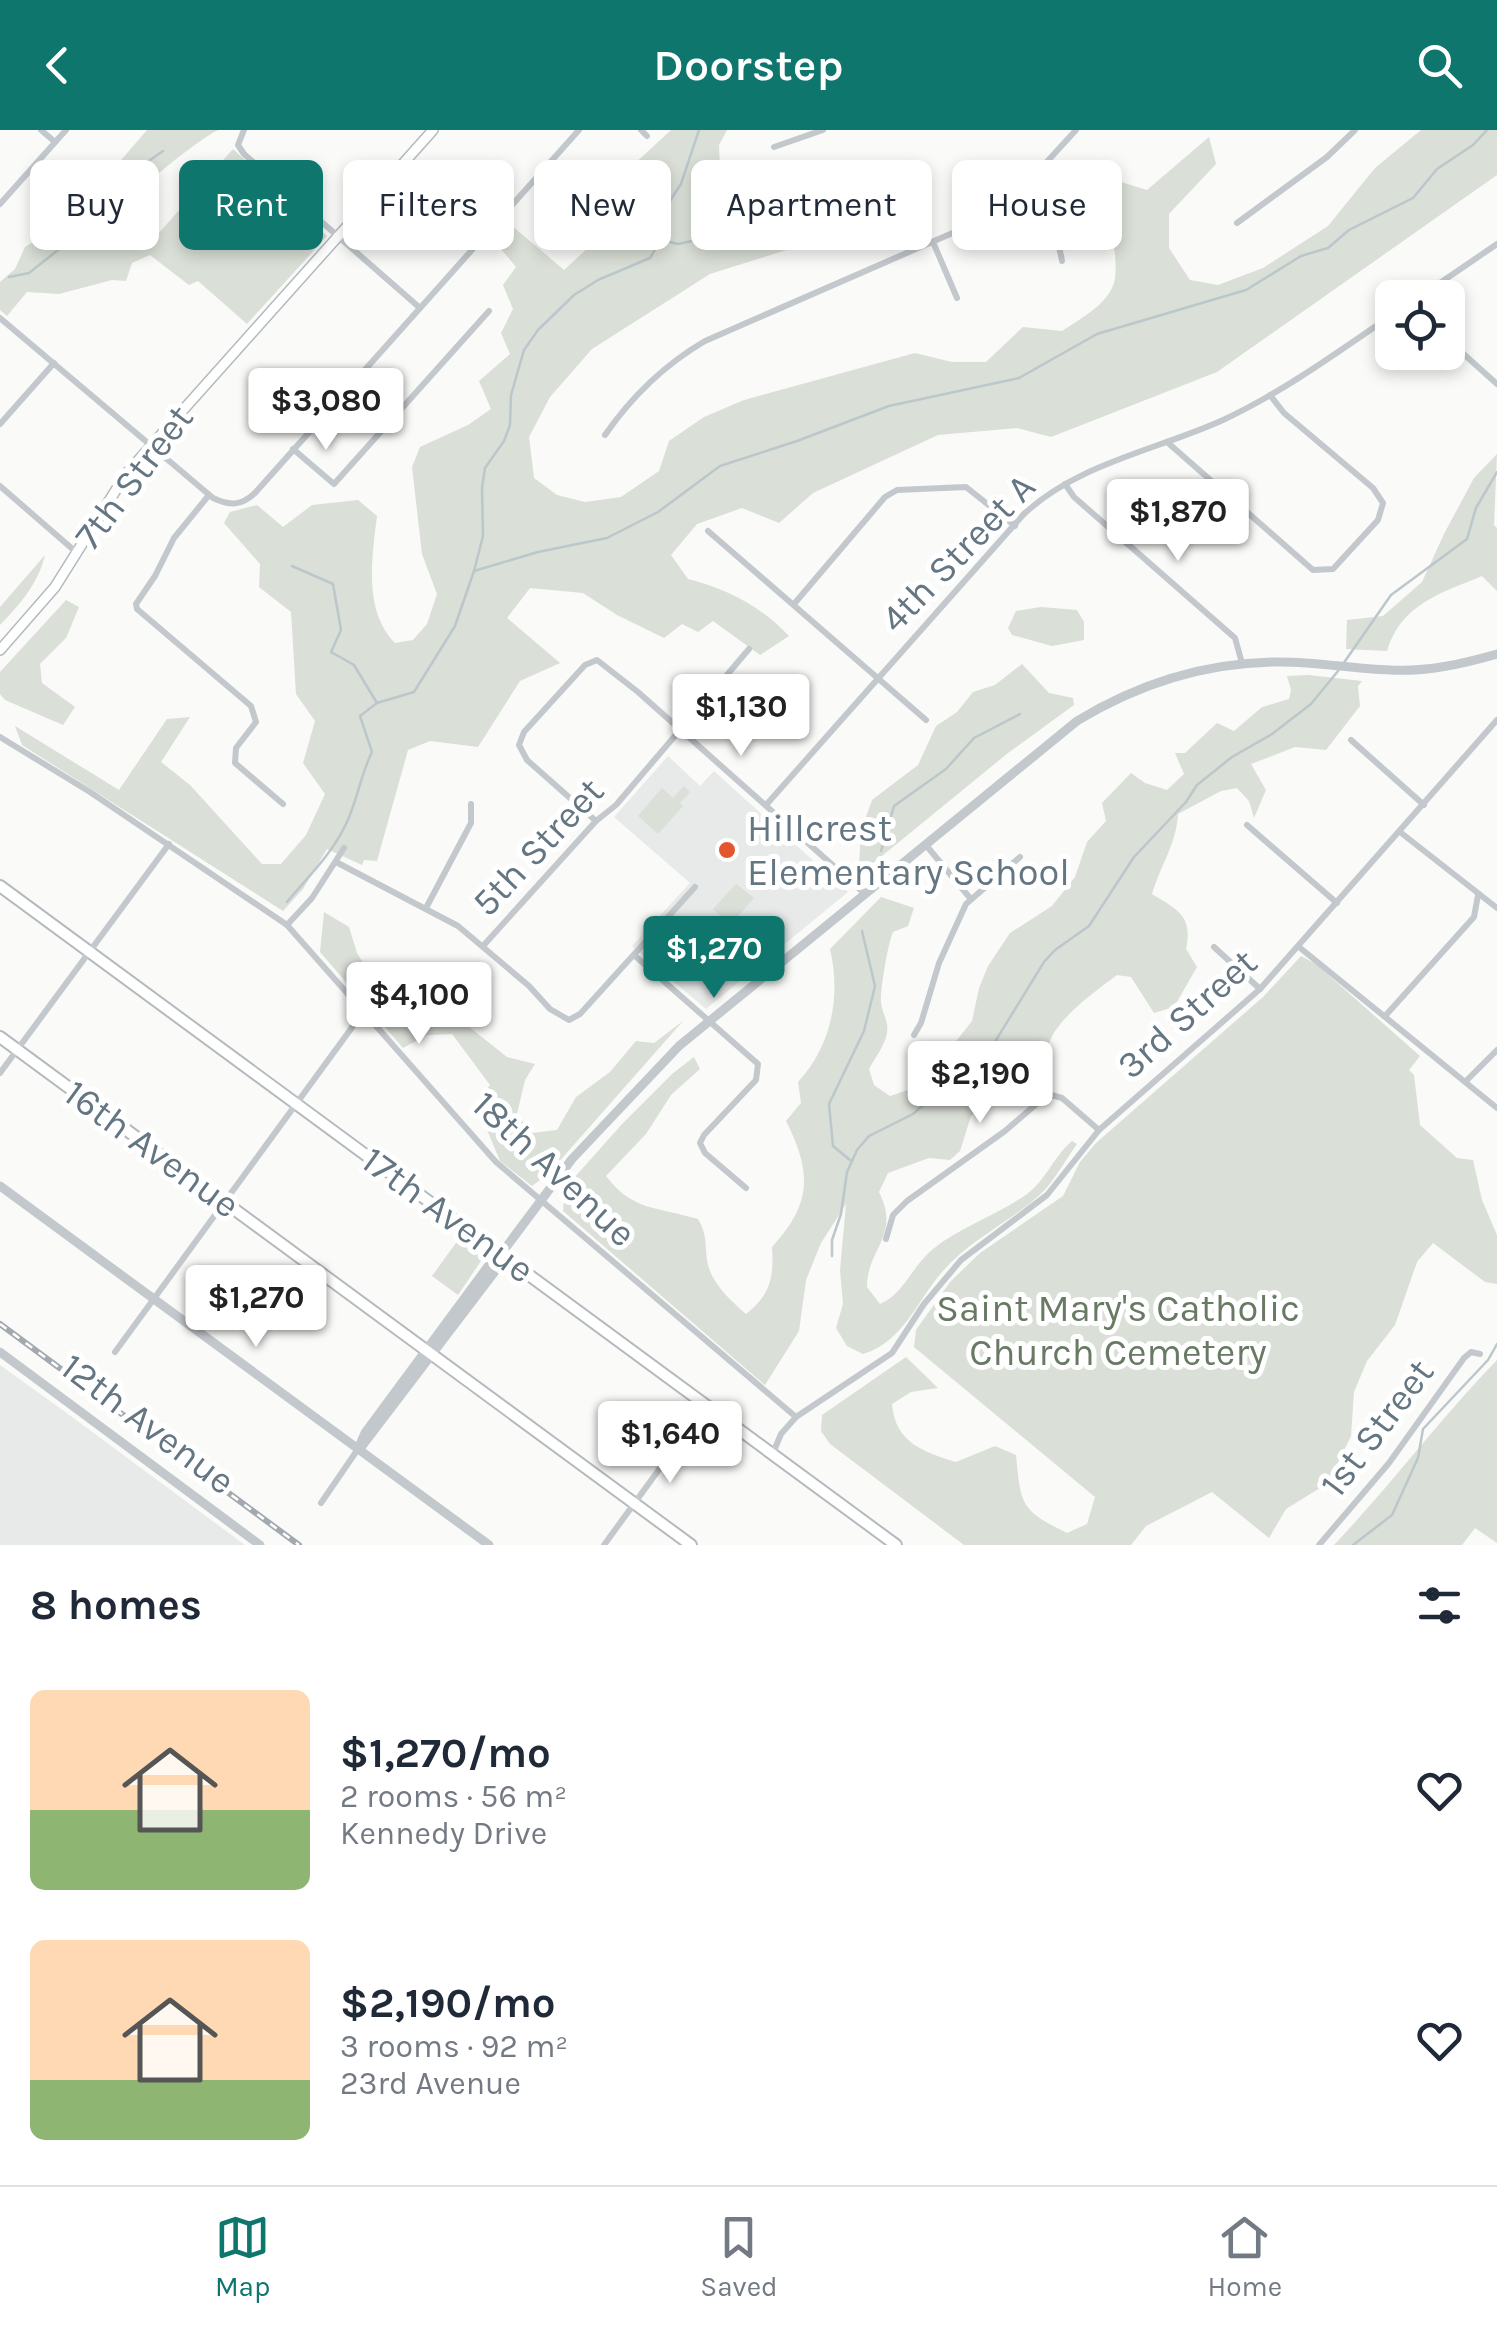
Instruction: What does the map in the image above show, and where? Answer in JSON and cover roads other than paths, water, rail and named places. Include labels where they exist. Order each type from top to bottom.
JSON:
[{"type":"main road","name":"7th Street","points":[[0,650],[38,609],[109,497],[151,445],[434,130]]},
{"type":"main road","name":"17th Avenue","points":[[0,886],[896,1545]]},
{"type":"main road","name":"16th Avenue","points":[[0,1038],[690,1545]]},
{"type":"street","points":[[42,130],[54,142]]},
{"type":"street","points":[[0,204],[66,130]]},
{"type":"street","points":[[244,130],[238,145],[249,159],[420,308]]},
{"type":"street","points":[[0,318],[209,495],[230,505],[245,500],[294,449],[579,130]]},
{"type":"street","points":[[774,147],[822,130]]},
{"type":"street","points":[[1049,160],[1076,130]]},
{"type":"street","points":[[1237,223],[1327,158],[1355,130]]},
{"type":"street","points":[[605,435],[655,376],[705,341],[952,233]]},
{"type":"street","points":[[933,242],[956,298]]},
{"type":"street","points":[[1444,280],[1497,244]]},
{"type":"street","points":[[1060,250],[1062,261]]},
{"type":"street","points":[[294,449],[334,484],[489,311]]},
{"type":"street","name":"4th Street A","points":[[766,805],[1042,497],[1065,484],[1224,420],[1270,396],[1375,326]]},
{"type":"street","points":[[1465,355],[1497,384]]},
{"type":"street","points":[[0,424],[54,362]]},
{"type":"street","points":[[1167,442],[1313,570],[1332,570],[1378,520],[1383,503],[1374,488],[1284,413],[1270,396]]},
{"type":"street","points":[[1065,484],[1074,497],[1235,638],[1242,664]]},
{"type":"street","points":[[0,486],[76,552]]},
{"type":"street","points":[[794,604],[889,494],[897,490],[961,486],[1015,526]]},
{"type":"street","points":[[209,495],[169,546],[156,576],[136,604],[250,706],[256,722],[236,748],[235,763],[283,804]]},
{"type":"street","points":[[708,531],[926,720]]},
{"type":"street","name":"5th Street","points":[[484,946],[596,821],[616,805],[749,649]]},
{"type":"street","points":[[321,1503],[365,1433],[496,1270],[501,1254],[541,1200],[626,1099],[709,1020],[1057,736],[1095,710],[1171,678],[1242,664],[1277,662],[1415,670],[1497,654]]},
{"type":"street","points":[[596,821],[519,749],[524,732],[585,665],[598,660],[864,893]]},
{"type":"street","name":"3rd Street","points":[[774,1453],[781,1434],[796,1417],[892,1353],[924,1304],[961,1260],[1046,1195],[1100,1130],[1260,989],[1497,720]]},
{"type":"street","name":"18th Avenue","points":[[0,737],[169,844],[286,925],[461,1125],[541,1200],[796,1417]]},
{"type":"street","points":[[1351,740],[1424,804]]},
{"type":"street","points":[[426,908],[471,823],[471,804]]},
{"type":"street","points":[[1247,825],[1338,903]]},
{"type":"street","points":[[1400,832],[1497,908]]},
{"type":"street","points":[[0,1073],[169,844]]},
{"type":"street","points":[[925,844],[970,898]]},
{"type":"street","points":[[286,925],[312,898],[344,848]]},
{"type":"street","points":[[914,1035],[924,1016],[944,950],[970,898],[1020,857]]},
{"type":"street","points":[[336,862],[458,926],[550,1009],[569,1020],[580,1014],[695,886]]},
{"type":"street","points":[[1386,1015],[1474,916],[1478,896]]},
{"type":"street","points":[[1299,946],[1497,1108]]},
{"type":"street","points":[[1214,947],[1260,989]]},
{"type":"street","points":[[634,955],[756,1061],[760,1069],[756,1080],[700,1143],[746,1188]]},
{"type":"street","points":[[114,1352],[364,1012]]},
{"type":"street","points":[[1466,1082],[1497,1050]]},
{"type":"street","points":[[886,1239],[893,1216],[908,1201],[1048,1094],[1062,1098],[1100,1130]]},
{"type":"street","points":[[0,1186],[489,1545]]},
{"type":"street","name":"12th Avenue","points":[[0,1352],[260,1545]]},
{"type":"street","name":"1st Street","points":[[1319,1545],[1389,1463],[1464,1358],[1471,1352],[1480,1354]]},
{"type":"street","points":[[604,1545],[706,1404]]},
{"type":"waterway","points":[[287,902],[326,856],[349,817],[372,752],[360,716],[377,703],[414,692],[455,626],[483,536],[485,468],[510,425],[511,395],[524,350],[538,330],[574,295],[650,258],[661,239],[666,207],[681,184],[699,130]]},
{"type":"waterway","points":[[474,571],[538,552],[607,538],[658,512],[720,466],[889,406],[1019,378],[1097,334],[1246,290],[1301,256],[1328,248],[1349,230],[1413,198],[1437,169],[1473,145],[1487,130]]},
{"type":"waterway","points":[[9,277],[29,273],[68,242],[104,192],[163,151]]},
{"type":"waterway","points":[[671,242],[691,241]]},
{"type":"waterway","points":[[1343,664],[1391,595],[1467,539],[1476,508],[1497,472]]},
{"type":"waterway","points":[[292,566],[333,584],[341,630],[331,652],[354,665],[377,703]]},
{"type":"waterway","points":[[832,1256],[847,1172],[869,1136],[913,1114],[993,1045],[1044,962],[1089,926],[1134,857],[1197,785],[1311,704],[1338,671]]},
{"type":"waterway","points":[[881,851],[894,806],[946,769],[974,738],[1020,714]]},
{"type":"waterway","points":[[850,1160],[833,1146],[829,1104],[864,1031],[875,986],[862,931]]},
{"type":"waterway","points":[[1353,1545],[1392,1515],[1418,1458],[1423,1429],[1488,1360],[1497,1344]]},
{"type":"railway","points":[[0,1324],[299,1545]]},
{"type":"place","name":"Hillcrest Elementary School","points":[[727,850]]},
{"type":"park label","name":"Saint Mary's Catholic Church Cemetery","points":[[1118,1330]]}]
